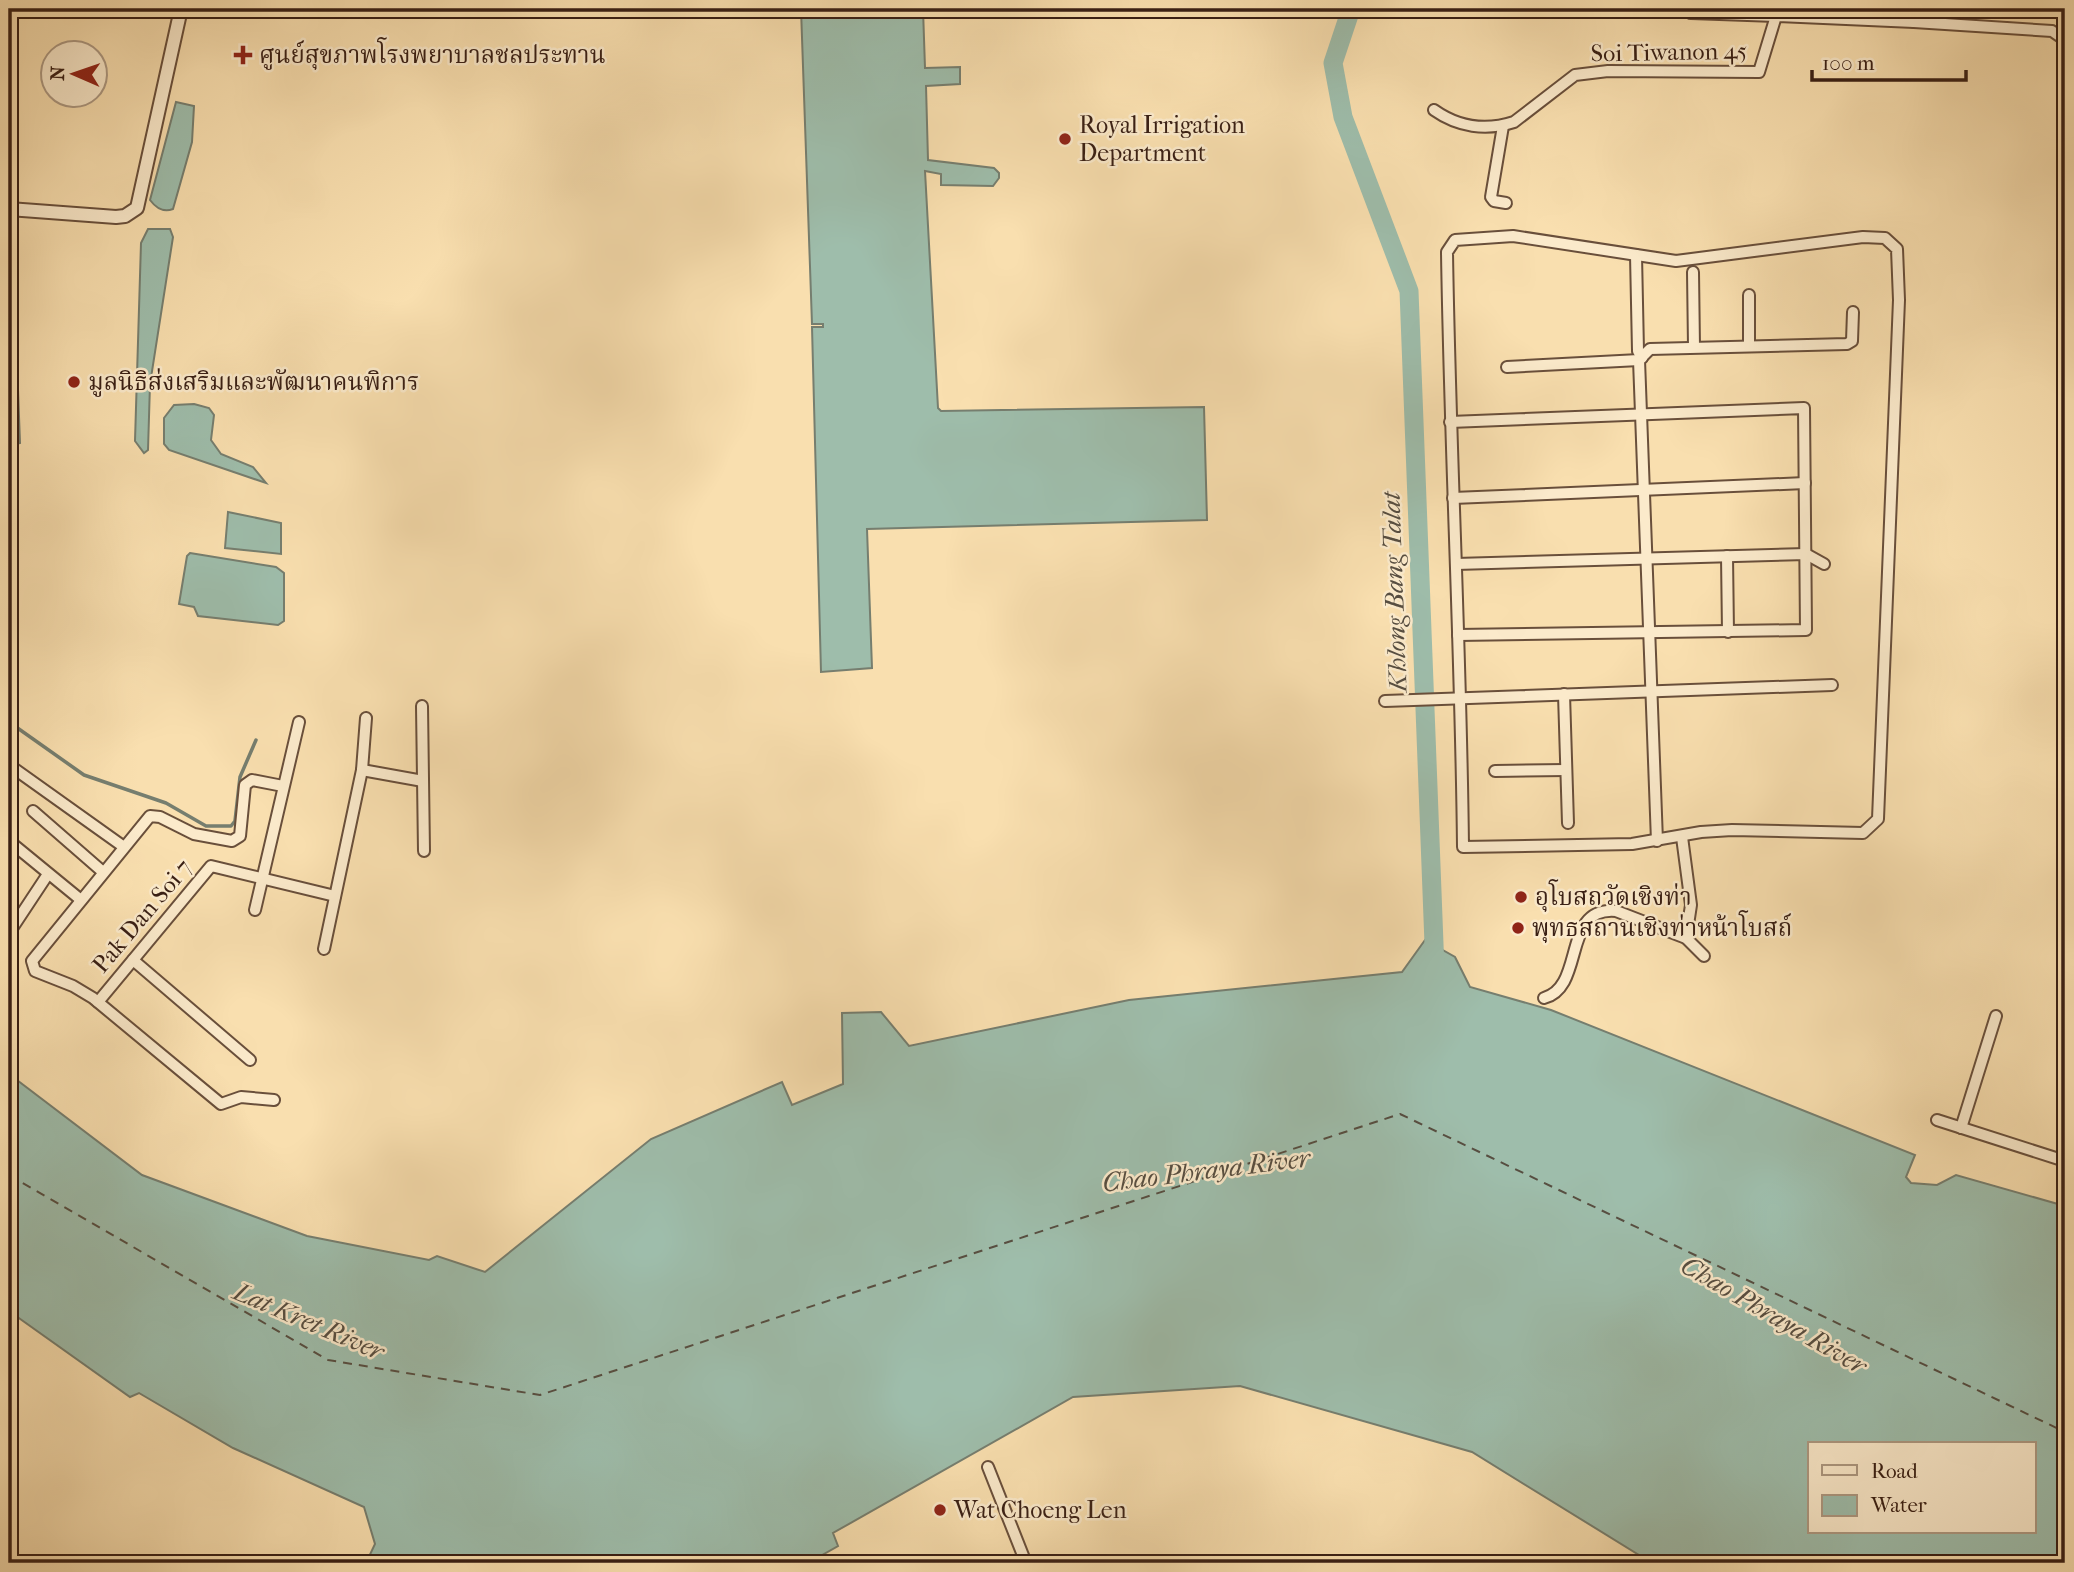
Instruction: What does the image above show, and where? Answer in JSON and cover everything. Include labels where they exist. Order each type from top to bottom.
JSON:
[{"type":"street","points":[[9,209],[116,217],[131,213],[140,203],[181,9]]},
{"type":"street","points":[[1690,9],[1691,13],[1742,12],[1776,16]]},
{"type":"street","points":[[1914,22],[1915,9]]},
{"type":"street","name":"Soi Tiwanon 45","points":[[1503,126],[1514,122],[1575,75],[1608,71],[1759,72],[1776,16],[2052,31],[2065,40]]},
{"type":"street","points":[[1434,110],[1452,123],[1503,126],[1491,197],[1494,201],[1506,203]]},
{"type":"street","points":[[1513,236],[1676,261],[1863,237],[1885,238],[1897,249],[1899,300],[1878,819],[1863,833],[1732,830],[1657,841],[1463,848],[1461,698],[1450,422],[1447,252],[1455,240],[1513,236]]},
{"type":"street","points":[[1636,255],[1657,841]]},
{"type":"street","points":[[1693,272],[1694,347]]},
{"type":"street","points":[[1749,295],[1749,346]]},
{"type":"street","points":[[1507,367],[1640,359],[1650,349],[1850,343],[1853,312]]},
{"type":"street","points":[[1450,422],[1803,407],[1806,630],[1458,635]]},
{"type":"street","points":[[1453,498],[1805,483]]},
{"type":"street","points":[[1455,564],[1807,554],[1824,564]]},
{"type":"street","points":[[1727,556],[1728,632]]},
{"type":"street","points":[[1385,701],[1832,685]]},
{"type":"street","points":[[1564,694],[1568,823]]},
{"type":"street","points":[[422,706],[424,851]]},
{"type":"street","points":[[324,949],[362,770],[366,718]]},
{"type":"street","points":[[255,910],[299,722]]},
{"type":"street","points":[[9,765],[124,847]]},
{"type":"street","points":[[362,770],[423,780]]},
{"type":"street","points":[[1495,771],[1566,770]]},
{"type":"street","points":[[274,1100],[241,1097],[221,1104],[98,1002],[74,986],[35,971],[32,961],[124,847],[154,816],[194,834],[232,841],[240,835],[246,785],[253,780],[282,786]]},
{"type":"street","points":[[33,811],[103,872]]},
{"type":"street","points":[[1682,837],[1690,905],[1686,938]]},
{"type":"street","points":[[9,841],[80,901]]},
{"type":"street","name":"Pak Dan Soi 7","points":[[98,1002],[211,866],[262,879]]},
{"type":"street","points":[[9,933],[13,915],[48,874]]},
{"type":"street","points":[[262,879],[335,896]]},
{"type":"street","points":[[1544,998],[1552,996],[1564,983],[1583,925],[1594,914],[1605,910],[1616,911],[1686,938],[1704,956]]},
{"type":"street","points":[[133,960],[250,1060]]},
{"type":"street","points":[[20,971],[32,966]]},
{"type":"street","points":[[1961,1128],[1996,1016]]},
{"type":"street","points":[[1937,1120],[2065,1161]]},
{"type":"street","points":[[988,1467],[1026,1563]]},
{"type":"water","points":[[801,9],[923,9],[925,68],[960,67],[960,84],[926,86],[928,160],[994,168],[999,173],[993,186],[941,185],[941,174],[925,171],[938,408],[941,411],[1204,407],[1207,520],[867,529],[872,668],[821,672],[812,327],[823,327],[823,324],[812,324]]},
{"type":"water","points":[[176,102],[194,106],[192,142],[173,209],[163,210],[150,200]]},
{"type":"water","points":[[148,229],[170,229],[173,237],[150,384],[148,450],[144,453],[135,441],[141,243]]},
{"type":"water","points":[[9,383],[18,390],[20,443],[9,446]]},
{"type":"water","points":[[194,404],[209,408],[214,415],[211,440],[221,454],[253,467],[266,483],[169,450],[164,444],[164,418],[174,405]]},
{"type":"water","points":[[228,512],[281,523],[281,554],[225,548]]},
{"type":"water","points":[[190,553],[276,567],[284,573],[284,621],[278,625],[198,616],[194,607],[179,604],[187,556]]},
{"type":"water","points":[[1425,940],[1455,957],[1470,987],[1551,1010],[1915,1155],[1906,1177],[1911,1183],[1937,1185],[1956,1175],[2065,1206],[2065,1563],[1652,1563],[1472,1452],[1240,1386],[1073,1397],[833,1533],[838,1546],[808,1563],[366,1563],[375,1544],[364,1507],[233,1448],[139,1393],[130,1397],[9,1311],[9,1074],[142,1175],[307,1236],[429,1260],[437,1256],[485,1272],[651,1139],[782,1082],[792,1105],[843,1084],[842,1013],[881,1012],[909,1046],[1129,1000],[1402,972]]},
{"type":"waterway","name":"Khlong Bang Talat","points":[[1351,9],[1333,63],[1343,117],[1409,291],[1435,970]]},
{"type":"waterway","points":[[9,722],[84,775],[166,803],[206,826],[231,826],[235,821],[240,777],[256,740]]},
{"type":"ferry route","points":[[9,1175],[328,1360],[540,1395],[1400,1114],[2065,1432]]},
{"type":"place","name":"ศูนย์สุขภาพโรงพยาบาลชลประทาน","points":[[243,55]]},
{"type":"place","name":"Royal Irrigation Department","points":[[1065,139]]},
{"type":"place","name":"มูลนิธิส่งเสริมและพัฒนาคนพิการ","points":[[74,382]]},
{"type":"place","name":"อุโบสถวัดเชิงท่า","points":[[1521,897]]},
{"type":"place","name":"พุทธสถานเชิงท่าหน้าโบสถ์","points":[[1518,928]]},
{"type":"place","name":"Wat Choeng Len","points":[[940,1510]]},
{"type":"water label","name":"Chao Phraya River","points":[[1206,1170]]},
{"type":"water label","name":"Chao Phraya River","points":[[1774,1315]]},
{"type":"water label","name":"Lat Kret River","points":[[309,1321]]}]
